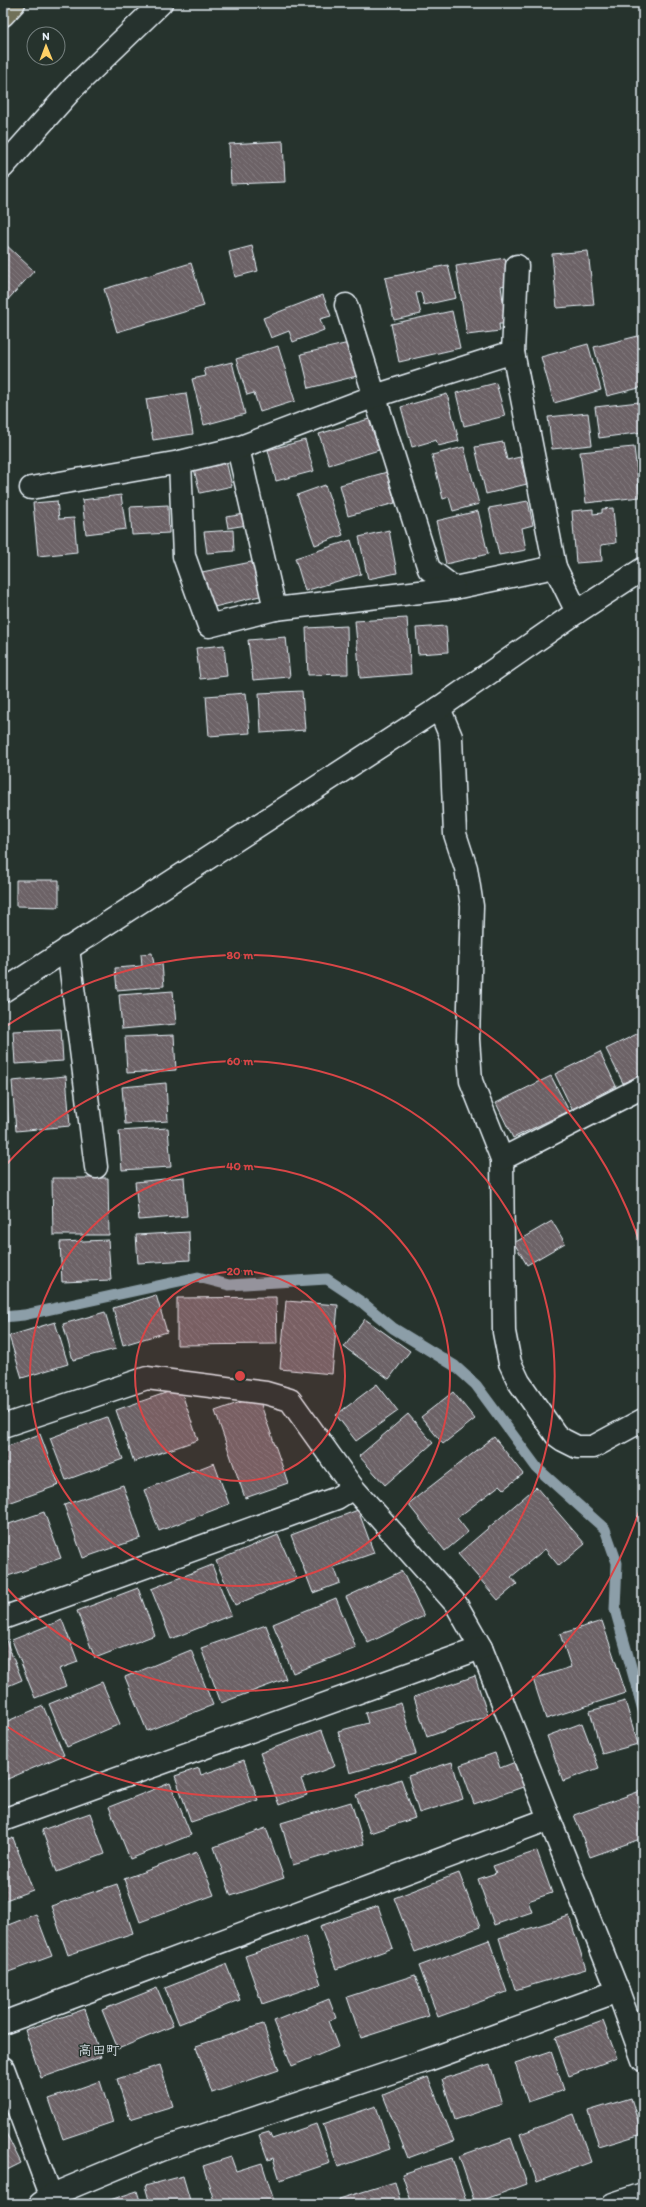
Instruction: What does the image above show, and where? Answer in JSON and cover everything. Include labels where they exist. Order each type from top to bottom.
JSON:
[{"type":"highway","points":[[3,15],[14,3]]},
{"type":"street","points":[[3,167],[74,87],[161,3]]},
{"type":"street","points":[[518,266],[513,352],[555,567],[577,612]]},
{"type":"street","points":[[346,305],[430,569],[454,588]]},
{"type":"street","points":[[31,488],[180,462],[238,448],[375,396],[513,352]]},
{"type":"street","points":[[238,448],[275,609]]},
{"type":"street","points":[[180,462],[184,556],[209,626],[275,609],[454,588],[555,567]]},
{"type":"street","points":[[3,991],[439,708],[577,612],[643,569]]},
{"type":"street","points":[[439,708],[451,737],[455,834],[466,868],[472,906],[468,1039],[471,1082],[502,1158],[504,1332],[507,1353],[514,1372],[556,1435],[569,1444],[577,1447],[593,1447],[643,1420]]},
{"type":"street","points":[[68,948],[96,1167]]},
{"type":"street","points":[[502,1158],[643,1087]]},
{"type":"street","points":[[3,1426],[147,1378],[266,1393],[290,1400],[353,1488],[456,1604],[480,1648],[618,1991],[643,2060]]},
{"type":"street","points":[[3,1618],[336,1498],[353,1488]]},
{"type":"street","points":[[3,1820],[480,1648]]},
{"type":"street","points":[[3,2023],[549,1819]]},
{"type":"street","points":[[3,2068],[49,2201],[160,2150],[425,2061],[618,1991]]},
{"type":"street","points":[[613,2204],[643,2194]]},
{"type":"building","points":[[283,141],[285,182],[231,184],[229,144]]},
{"type":"building","points":[[3,242],[34,271],[3,305]]},
{"type":"building","points":[[252,246],[258,271],[235,277],[229,252]]},
{"type":"building","points":[[588,251],[594,305],[557,308],[552,254]]},
{"type":"building","points":[[505,258],[509,284],[501,286],[506,324],[499,324],[500,331],[467,335],[456,266]]},
{"type":"building","points":[[191,263],[204,306],[117,332],[104,289]]},
{"type":"building","points":[[448,265],[456,298],[424,305],[421,292],[416,293],[421,314],[394,320],[385,278]]},
{"type":"building","points":[[323,295],[331,316],[320,319],[324,330],[293,342],[289,331],[271,338],[263,318]]},
{"type":"building","points":[[452,311],[460,348],[399,362],[391,324]]},
{"type":"building","points":[[638,336],[643,354],[643,387],[607,396],[594,347]]},
{"type":"building","points":[[349,343],[357,376],[309,388],[301,354]]},
{"type":"building","points":[[588,344],[601,390],[554,403],[541,357]]},
{"type":"building","points":[[278,346],[295,401],[260,412],[254,393],[247,395],[236,359]]},
{"type":"building","points":[[232,362],[245,414],[204,425],[192,379],[206,376],[204,369]]},
{"type":"building","points":[[496,383],[505,416],[464,426],[456,393]]},
{"type":"building","points":[[186,393],[193,434],[153,440],[146,399]]},
{"type":"building","points":[[447,394],[459,441],[438,446],[436,440],[412,447],[401,407]]},
{"type":"building","points":[[639,402],[643,432],[599,438],[595,407]]},
{"type":"building","points":[[588,413],[592,445],[552,449],[548,417]]},
{"type":"building","points":[[369,419],[379,450],[329,465],[319,434]]},
{"type":"building","points":[[305,440],[314,471],[276,481],[268,450]]},
{"type":"building","points":[[503,442],[507,460],[520,457],[527,484],[486,494],[475,447]]},
{"type":"building","points":[[464,447],[479,504],[453,511],[449,497],[443,499],[432,455]]},
{"type":"building","points":[[634,447],[640,497],[586,503],[580,452]]},
{"type":"building","points":[[226,461],[232,486],[200,493],[194,469]]},
{"type":"building","points":[[387,472],[395,503],[348,516],[340,485]]},
{"type":"building","points":[[325,485],[343,535],[315,545],[297,495]]},
{"type":"building","points":[[121,495],[126,529],[86,534],[82,500]]},
{"type":"building","points":[[57,501],[59,519],[74,518],[77,552],[38,556],[33,503]]},
{"type":"building","points":[[528,501],[533,525],[522,528],[526,550],[499,555],[489,508]]},
{"type":"building","points":[[168,505],[169,533],[132,535],[130,507]]},
{"type":"building","points":[[613,508],[616,543],[601,545],[602,561],[576,563],[572,511],[593,509],[593,514],[602,513],[602,509]]},
{"type":"building","points":[[478,511],[488,554],[446,564],[436,521]]},
{"type":"building","points":[[245,514],[247,525],[228,528],[226,517]]},
{"type":"building","points":[[233,530],[234,551],[207,553],[204,532]]},
{"type":"building","points":[[389,530],[397,573],[368,579],[359,537]]},
{"type":"building","points":[[351,540],[361,574],[305,591],[295,558]]},
{"type":"building","points":[[261,560],[268,594],[210,608],[202,572]]},
{"type":"building","points":[[407,618],[411,674],[360,678],[355,621]]},
{"type":"building","points":[[347,626],[348,674],[308,675],[306,628]]},
{"type":"building","points":[[446,626],[448,652],[418,654],[416,628]]},
{"type":"building","points":[[286,637],[290,677],[253,680],[248,640]]},
{"type":"building","points":[[224,645],[227,676],[200,679],[196,648]]},
{"type":"building","points":[[302,691],[305,730],[261,733],[259,693]]},
{"type":"building","points":[[246,693],[250,733],[209,736],[206,696]]},
{"type":"building","points":[[16,880],[59,880],[59,907],[16,906]]},
{"type":"building","points":[[152,953],[154,964],[162,964],[164,986],[117,990],[115,968],[142,966],[141,954]]},
{"type":"building","points":[[173,991],[176,1024],[122,1029],[119,995]]},
{"type":"building","points":[[61,1029],[63,1061],[15,1064],[13,1031]]},
{"type":"building","points":[[643,1031],[643,1074],[623,1083],[606,1049]]},
{"type":"building","points":[[174,1035],[176,1070],[127,1073],[125,1037]]},
{"type":"building","points":[[600,1052],[616,1086],[572,1109],[555,1074]]},
{"type":"building","points":[[66,1076],[70,1126],[16,1131],[12,1081]]},
{"type":"building","points":[[551,1076],[569,1111],[513,1138],[496,1103]]},
{"type":"building","points":[[166,1083],[168,1121],[125,1124],[122,1087]]},
{"type":"building","points":[[7,1099],[9,1142],[3,1142],[3,1100]]},
{"type":"building","points":[[168,1128],[171,1167],[122,1170],[119,1131]]},
{"type":"building","points":[[184,1177],[187,1216],[139,1220],[135,1182]]},
{"type":"building","points":[[52,1178],[108,1178],[109,1235],[53,1235]]},
{"type":"building","points":[[552,1221],[565,1243],[527,1265],[514,1243]]},
{"type":"building","points":[[189,1232],[190,1260],[138,1263],[136,1235]]},
{"type":"building","points":[[108,1240],[111,1280],[62,1282],[60,1242]]},
{"type":"building","points":[[156,1295],[167,1332],[123,1345],[113,1308]]},
{"type":"building","points":[[276,1297],[277,1344],[177,1345],[177,1298]]},
{"type":"building","points":[[286,1301],[338,1305],[332,1374],[280,1369]]},
{"type":"building","points":[[105,1312],[116,1349],[73,1360],[63,1324]]},
{"type":"building","points":[[365,1319],[410,1351],[389,1379],[344,1347]]},
{"type":"building","points":[[55,1322],[68,1364],[22,1378],[9,1336]]},
{"type":"building","points":[[377,1384],[398,1411],[356,1441],[336,1415]]},
{"type":"building","points":[[180,1388],[198,1440],[134,1462],[116,1410]]},
{"type":"building","points":[[453,1392],[475,1419],[443,1444],[421,1417]]},
{"type":"building","points":[[258,1396],[288,1483],[245,1498],[215,1411]]},
{"type":"building","points":[[408,1414],[433,1443],[385,1485],[359,1456]]},
{"type":"building","points":[[107,1417],[123,1459],[66,1480],[50,1438]]},
{"type":"building","points":[[40,1434],[59,1485],[3,1505],[3,1448]]},
{"type":"building","points":[[494,1437],[523,1474],[504,1489],[500,1485],[457,1518],[468,1532],[445,1551],[408,1504]]},
{"type":"building","points":[[214,1463],[229,1504],[159,1531],[144,1490]]},
{"type":"building","points":[[123,1485],[141,1538],[83,1558],[64,1505]]},
{"type":"building","points":[[536,1487],[585,1544],[559,1566],[545,1549],[511,1577],[517,1584],[498,1600],[458,1554]]},
{"type":"building","points":[[358,1510],[374,1553],[334,1567],[340,1583],[313,1593],[291,1535]]},
{"type":"building","points":[[44,1512],[61,1558],[5,1577],[3,1526]]},
{"type":"building","points":[[278,1535],[297,1579],[235,1605],[216,1561]]},
{"type":"building","points":[[212,1565],[231,1615],[171,1639],[151,1589]]},
{"type":"building","points":[[402,1571],[424,1616],[368,1643],[346,1597]]},
{"type":"building","points":[[138,1588],[155,1635],[95,1658],[77,1611]]},
{"type":"building","points":[[336,1598],[356,1648],[293,1673],[273,1624]]},
{"type":"building","points":[[62,1620],[78,1662],[59,1669],[66,1686],[35,1698],[12,1640]]},
{"type":"building","points":[[602,1621],[626,1693],[546,1719],[533,1679],[571,1667],[560,1634]]},
{"type":"building","points":[[266,1625],[286,1679],[221,1703],[201,1648]]},
{"type":"building","points":[[5,1638],[22,1680],[3,1688],[3,1639]]},
{"type":"building","points":[[191,1650],[213,1705],[147,1731],[125,1677]]},
{"type":"building","points":[[475,1676],[488,1716],[427,1737],[414,1697]]},
{"type":"building","points":[[102,1682],[120,1724],[67,1747],[49,1704]]},
{"type":"building","points":[[625,1701],[638,1744],[602,1754],[590,1711]]},
{"type":"building","points":[[401,1703],[416,1754],[350,1773],[338,1731],[368,1723],[365,1713]]},
{"type":"building","points":[[43,1706],[64,1755],[3,1781],[3,1723]]},
{"type":"building","points":[[582,1723],[599,1768],[563,1781],[547,1736]]},
{"type":"building","points":[[322,1730],[335,1766],[301,1779],[307,1795],[279,1805],[260,1753]]},
{"type":"building","points":[[495,1753],[500,1768],[518,1761],[526,1786],[474,1804],[460,1765]]},
{"type":"building","points":[[244,1760],[258,1800],[191,1822],[175,1776],[199,1768],[201,1775]]},
{"type":"building","points":[[452,1762],[463,1799],[419,1813],[408,1776]]},
{"type":"building","points":[[401,1779],[415,1818],[370,1833],[356,1795]]},
{"type":"building","points":[[170,1783],[191,1835],[130,1859],[109,1807]]},
{"type":"building","points":[[643,1790],[643,1838],[590,1857],[574,1815]]},
{"type":"building","points":[[351,1802],[364,1844],[293,1865],[281,1823]]},
{"type":"building","points":[[90,1813],[105,1854],[57,1872],[42,1830]]},
{"type":"building","points":[[266,1828],[284,1878],[231,1896],[214,1847]]},
{"type":"building","points":[[13,1838],[33,1890],[3,1901],[3,1842]]},
{"type":"building","points":[[537,1851],[552,1893],[528,1901],[532,1912],[494,1925],[478,1879],[496,1873],[493,1866]]},
{"type":"building","points":[[197,1852],[214,1895],[140,1922],[124,1879]]},
{"type":"building","points":[[459,1873],[480,1927],[415,1952],[394,1898]]},
{"type":"building","points":[[117,1884],[133,1933],[68,1955],[51,1906]]},
{"type":"building","points":[[378,1906],[393,1948],[336,1969],[320,1926]]},
{"type":"building","points":[[36,1914],[52,1956],[3,1974],[3,1927]]},
{"type":"building","points":[[569,1916],[586,1969],[515,1990],[499,1938]]},
{"type":"building","points":[[305,1936],[321,1984],[262,2004],[245,1956]]},
{"type":"building","points":[[489,1940],[507,1992],[438,2017],[419,1966]]},
{"type":"building","points":[[226,1964],[240,2000],[179,2024],[165,1988]]},
{"type":"building","points":[[415,1975],[429,2016],[361,2038],[347,1997]]},
{"type":"building","points":[[157,1988],[173,2026],[118,2049],[102,2010]]},
{"type":"building","points":[[329,1999],[336,2018],[328,2021],[338,2047],[292,2066],[274,2021]]},
{"type":"building","points":[[85,2009],[101,2057],[41,2078],[25,2030]]},
{"type":"building","points":[[603,2021],[617,2058],[569,2076],[555,2038]]},
{"type":"building","points":[[263,2024],[279,2070],[212,2093],[196,2046]]},
{"type":"building","points":[[551,2051],[564,2090],[528,2102],[515,2063]]},
{"type":"building","points":[[490,2064],[502,2104],[455,2120],[442,2079]]},
{"type":"building","points":[[160,2065],[173,2106],[130,2119],[117,2079]]},
{"type":"building","points":[[428,2077],[454,2141],[408,2158],[383,2095]]},
{"type":"building","points":[[100,2081],[113,2122],[63,2139],[49,2099]]},
{"type":"building","points":[[631,2098],[642,2134],[599,2147],[588,2111]]},
{"type":"building","points":[[376,2106],[390,2149],[338,2167],[323,2124]]},
{"type":"building","points":[[574,2114],[591,2162],[537,2182],[520,2134]]},
{"type":"building","points":[[316,2124],[330,2163],[280,2180],[273,2158],[268,2160],[259,2135],[269,2132],[272,2139]]},
{"type":"building","points":[[3,2127],[21,2163],[3,2172]]},
{"type":"building","points":[[511,2138],[527,2184],[475,2203],[459,2156]]},
{"type":"building","points":[[231,2157],[236,2171],[262,2163],[275,2204],[215,2204],[203,2166]]},
{"type":"building","points":[[452,2158],[467,2203],[412,2204],[402,2174]]},
{"type":"building","points":[[183,2176],[191,2204],[150,2204],[145,2186]]},
{"type":"building","points":[[395,2182],[401,2204],[340,2204],[339,2199]]},
{"type":"building","points":[[137,2191],[141,2204],[98,2204]]},
{"type":"waterway","points":[[3,1317],[24,1315],[198,1277],[229,1285],[327,1279],[363,1303],[393,1328],[455,1366],[476,1385],[537,1468],[605,1529],[617,1563],[615,1609],[643,1710]]},
{"type":"district","name":"高田町","points":[[99,2050]]}]
